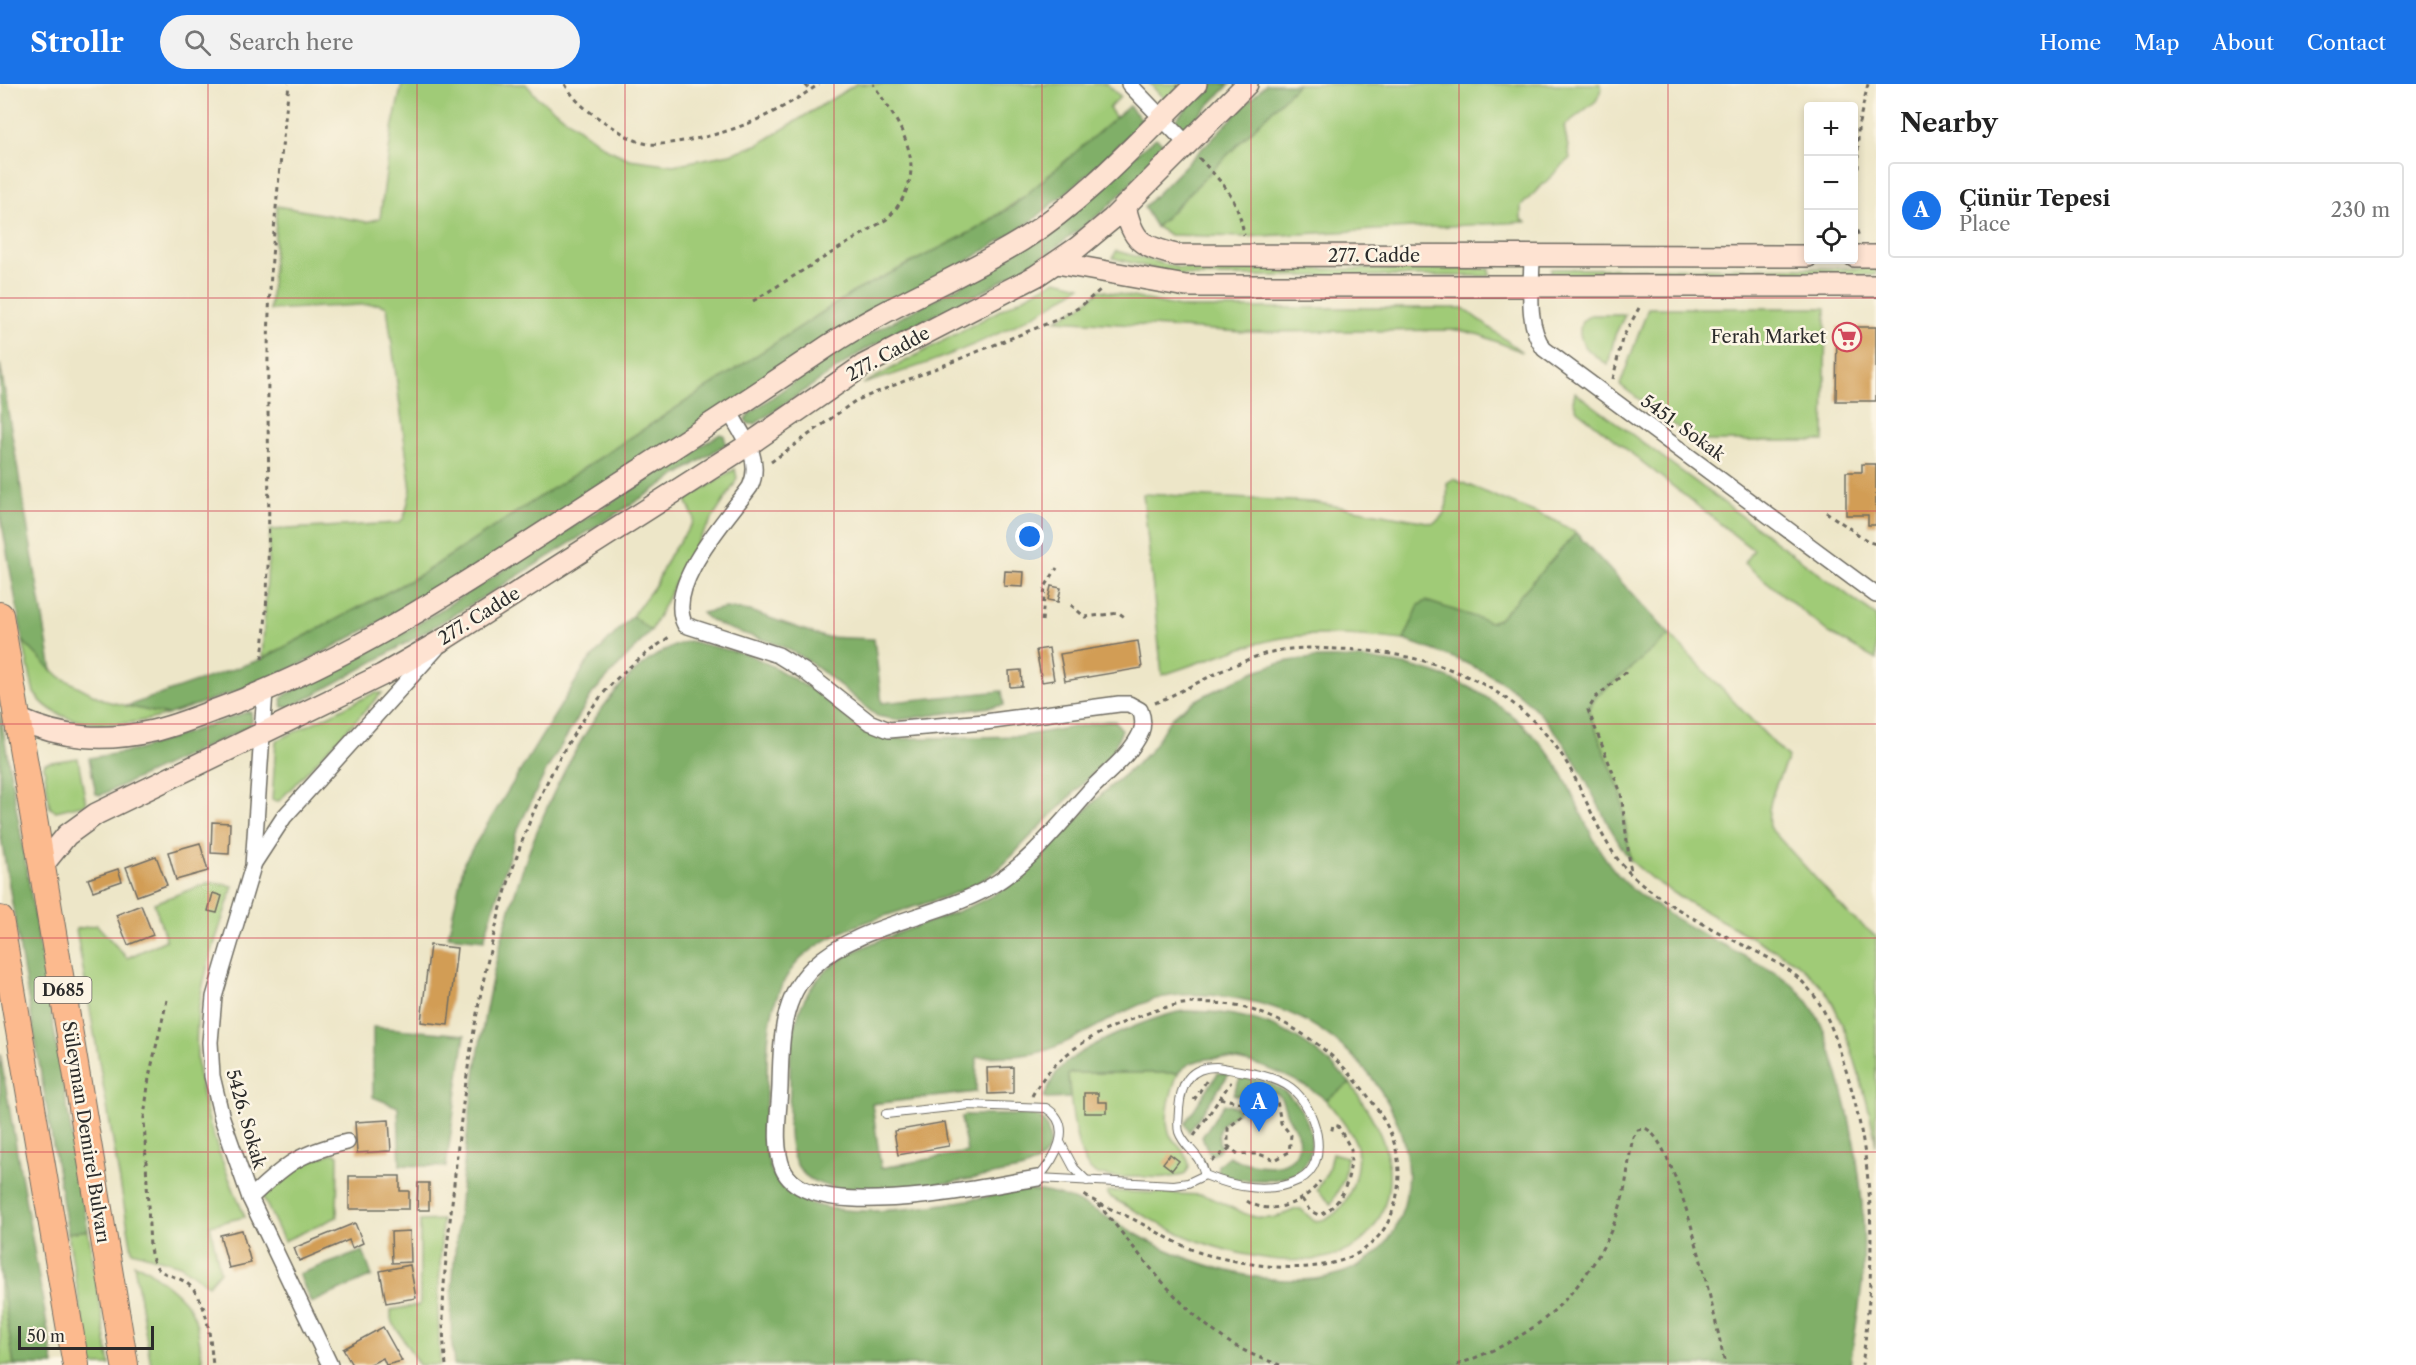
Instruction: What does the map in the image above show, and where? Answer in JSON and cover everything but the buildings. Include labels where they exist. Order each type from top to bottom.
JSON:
[{"type":"highway","name":"Süleyman Demirel Bulvarı","points":[[0,615],[125,1365]]},
{"type":"highway","name":"D685","points":[[0,919],[76,1365]]},
{"type":"street","points":[[1129,84],[1186,144]]},
{"type":"street","name":"277. Cadde","points":[[18,719],[62,735],[107,738],[157,730],[265,691],[329,661],[442,597],[730,413],[850,332],[978,266],[1025,238],[1075,201],[1196,84]]},
{"type":"street","points":[[1125,206],[1247,84]]},
{"type":"street","name":"277. Cadde","points":[[42,866],[67,835],[96,814],[382,675],[446,638],[748,445],[864,365],[1004,294],[1058,263],[1125,206],[1132,231],[1139,242],[1176,255],[1804,256]]},
{"type":"street","name":"5451. Sokak","points":[[1532,256],[1534,330],[1544,349],[1876,595]]},
{"type":"street","points":[[1858,256],[1876,256]]},
{"type":"street","points":[[1058,263],[1186,286],[1876,286]]},
{"type":"street","points":[[730,413],[754,457],[755,475],[750,487],[700,553],[680,607],[685,624],[778,655],[804,670],[869,722],[889,730],[985,722],[1119,704],[1129,704],[1140,710],[1143,725],[1130,748],[1022,863],[990,887],[971,897],[873,933],[823,958],[792,997],[783,1025],[779,1148],[784,1169],[796,1183],[824,1196],[871,1201],[1038,1178]]},
{"type":"street","points":[[253,866],[291,809],[446,638]]},
{"type":"street","name":"5426. Sokak","points":[[265,691],[253,866],[217,982],[210,1042],[215,1095],[250,1198],[330,1365]]},
{"type":"street","points":[[250,1198],[300,1156],[318,1148],[347,1142]]},
{"type":"lane","points":[[1038,1178],[1174,1185],[1188,1183],[1205,1175],[1227,1184],[1275,1186],[1300,1180],[1313,1164],[1317,1140],[1316,1127],[1301,1097],[1291,1088],[1276,1080],[1216,1067],[1201,1068],[1187,1078],[1180,1098],[1178,1124],[1183,1139],[1203,1164],[1205,1175]]},
{"type":"lane","points":[[886,1114],[960,1105],[1046,1108],[1052,1111],[1058,1122],[1060,1142],[1074,1168],[1087,1181]]},
{"type":"lane","points":[[1038,1178],[1053,1161],[1060,1142]]},
{"type":"path","points":[[262,659],[270,530],[269,330],[289,84]]},
{"type":"path","points":[[565,84],[574,97],[596,117],[631,138],[650,144],[684,141],[740,128],[774,113],[819,84]]},
{"type":"path","points":[[805,84],[810,90]]},
{"type":"path","points":[[753,301],[887,219],[900,205],[911,172],[910,153],[897,120],[873,84]]},
{"type":"path","points":[[1858,156],[1858,127],[1868,84]]},
{"type":"path","points":[[1186,144],[1231,193],[1240,212],[1244,237]]},
{"type":"path","points":[[755,475],[855,401],[1056,320],[1080,307],[1117,275]]},
{"type":"path","points":[[1613,379],[1622,339],[1639,308]]},
{"type":"path","points":[[1826,512],[1869,542],[1876,544]]},
{"type":"path","points":[[1042,621],[1045,587],[1058,568]]},
{"type":"path","points":[[1071,605],[1085,617],[1119,613],[1126,618]]},
{"type":"path","points":[[446,1365],[445,1274],[464,1094],[487,968],[517,854],[551,777],[586,716],[623,672],[685,624]]},
{"type":"path","points":[[1140,710],[1258,656],[1304,648],[1395,653],[1419,658],[1494,689],[1518,706],[1541,728],[1571,769],[1613,849],[1631,874],[1689,915],[1795,975],[1821,1003],[1829,1019],[1859,1112],[1874,1205],[1872,1296],[1862,1365]]},
{"type":"path","points":[[1626,672],[1596,697],[1588,710],[1621,793],[1631,874]]},
{"type":"path","points":[[167,1000],[149,1077],[144,1118],[150,1248],[153,1264],[157,1270],[188,1285],[199,1298],[207,1325],[213,1365]]},
{"type":"path","points":[[1027,1107],[1047,1071],[1079,1045],[1163,1007],[1219,1004],[1246,1008],[1276,1018],[1299,1030],[1323,1047],[1359,1083],[1382,1115],[1391,1132],[1397,1153],[1399,1173],[1396,1197],[1391,1218],[1382,1233],[1364,1250],[1340,1262],[1321,1268],[1270,1267],[1199,1252],[1097,1203]]},
{"type":"path","points":[[1178,1124],[1216,1067]]},
{"type":"path","points":[[1188,1145],[1238,1071]]},
{"type":"path","points":[[1220,1098],[1246,1104],[1262,1094],[1277,1101],[1281,1123],[1291,1136],[1292,1147],[1285,1156],[1275,1160],[1259,1154],[1238,1154],[1230,1148],[1226,1140],[1228,1128],[1244,1114],[1246,1104]]},
{"type":"path","points":[[1457,1365],[1523,1334],[1548,1316],[1576,1286],[1615,1222],[1624,1191],[1633,1137],[1638,1130],[1645,1128],[1655,1136],[1676,1180],[1704,1271],[1725,1365]]},
{"type":"path","points":[[1203,1164],[1219,1157],[1230,1148]]},
{"type":"path","points":[[1067,1180],[1097,1203],[1186,1306],[1211,1329],[1231,1344],[1280,1365]]},
{"type":"green space","points":[[402,84],[526,84],[537,97],[607,149],[629,159],[673,165],[730,154],[759,144],[856,84],[1107,84],[1120,97],[1109,108],[1116,118],[1042,184],[975,230],[852,293],[422,574],[262,659],[270,530],[398,523],[404,518],[411,490],[387,307],[379,304],[270,310],[277,206],[367,222],[380,218],[392,129]]},
{"type":"green space","points":[[1150,84],[1181,84],[1165,100]]},
{"type":"green space","points":[[1211,84],[1230,84],[1183,131],[1176,123],[1176,119]]},
{"type":"green space","points":[[1266,84],[1298,84],[1156,227],[1144,207]]},
{"type":"green space","points":[[1298,84],[1600,84],[1602,89],[1596,101],[1564,126],[1570,158],[1521,206],[1521,219],[1526,222],[1244,237],[1170,235],[1156,227]]},
{"type":"green space","points":[[1129,106],[1143,121],[1099,165],[1032,221],[430,595],[303,663],[255,685],[167,715],[127,706],[262,659],[422,574],[852,293],[975,230],[1013,206]]},
{"type":"green space","points":[[1156,138],[1166,146],[1164,149],[1105,210],[1047,254],[982,292],[866,349],[755,424],[749,424],[745,420],[749,414],[834,353],[999,265]]},
{"type":"green space","points":[[1116,251],[1179,268],[1490,269],[1490,276],[1179,275],[1113,258]]},
{"type":"green space","points":[[1876,268],[1876,275],[1551,276],[1551,269]]},
{"type":"green space","points":[[1056,280],[1081,286],[1030,317],[976,344],[863,384]]},
{"type":"green space","points":[[1100,290],[1184,308],[1463,308],[1522,352],[1480,335],[1459,330],[1243,332],[1056,320],[1080,307]]},
{"type":"green space","points":[[1648,308],[1826,308],[1824,441],[1696,441],[1620,385]]},
{"type":"green space","points":[[1591,315],[1625,315],[1615,335],[1608,365],[1590,352],[1582,342],[1580,329],[1582,321]]},
{"type":"green space","points":[[0,364],[52,671],[23,641],[0,513]]},
{"type":"green space","points":[[1575,392],[1876,616],[1876,660],[1829,633],[1744,563],[1753,550],[1577,410],[1573,401]]},
{"type":"green space","points":[[720,434],[724,435],[726,444],[565,546],[457,613],[347,677],[291,707],[283,707],[281,699],[285,695],[402,634]]},
{"type":"green space","points":[[735,469],[737,478],[734,485],[689,555],[651,631],[632,616],[656,584],[669,556],[692,524],[694,518],[686,500]]},
{"type":"green space","points":[[1453,479],[1556,521],[1576,533],[1499,619],[1490,622],[1426,601],[1419,606],[1404,640],[1333,635],[1289,637],[1241,648],[1162,675],[1143,494],[1313,502],[1433,523],[1445,511],[1447,483]]},
{"type":"green space","points":[[1576,533],[1670,635],[1596,697],[1588,710],[1621,793],[1630,860],[1562,741],[1526,700],[1506,684],[1484,672],[1434,650],[1404,640],[1419,605],[1426,601],[1490,622],[1499,619]]},
{"type":"green space","points":[[725,608],[750,611],[824,637],[874,639],[882,703],[1002,691],[1004,705],[898,720],[877,716],[808,661],[774,643],[717,624],[702,613]]},
{"type":"green space","points":[[632,616],[651,631],[592,694],[546,771],[516,833],[484,940],[448,936],[464,862],[587,663]]},
{"type":"green space","points":[[1670,635],[1788,758],[1771,800],[1769,827],[1850,916],[1876,936],[1876,1146],[1869,1111],[1850,1047],[1836,1009],[1821,986],[1796,962],[1688,902],[1652,879],[1630,860],[1621,793],[1588,710],[1596,697]]},
{"type":"green space","points":[[23,641],[60,677],[106,701],[167,715],[133,722],[96,724],[61,715],[46,706],[34,693]]},
{"type":"green space","points":[[689,641],[750,655],[774,667],[814,691],[858,727],[884,739],[1022,736],[1107,721],[1115,721],[1122,730],[1113,751],[1104,762],[1009,860],[988,877],[943,897],[848,929],[805,955],[794,967],[778,994],[773,1009],[767,1056],[765,1133],[767,1157],[770,1167],[786,1190],[812,1204],[845,1210],[922,1207],[1020,1191],[1037,1191],[1070,1199],[1086,1206],[1145,1239],[1184,1257],[1228,1271],[1272,1279],[1327,1277],[1350,1270],[1371,1258],[1394,1231],[1406,1197],[1407,1162],[1399,1127],[1383,1095],[1361,1065],[1334,1040],[1304,1020],[1272,1007],[1228,997],[1197,994],[1152,1000],[1047,1050],[1022,1055],[977,1057],[976,1092],[872,1104],[881,1168],[967,1152],[961,1118],[965,1115],[1032,1115],[1041,1118],[1046,1127],[1049,1143],[1043,1157],[1020,1170],[905,1188],[842,1189],[817,1183],[801,1171],[795,1162],[790,1140],[791,1051],[796,1020],[801,1006],[817,980],[828,969],[848,955],[870,944],[968,907],[1013,882],[1047,852],[1100,796],[1147,754],[1166,725],[1186,706],[1249,674],[1283,663],[1338,658],[1393,663],[1434,673],[1457,682],[1502,708],[1522,724],[1555,763],[1597,845],[1615,872],[1627,884],[1675,918],[1784,978],[1800,992],[1815,1012],[1830,1047],[1844,1097],[1855,1150],[1862,1203],[1862,1284],[1850,1365],[454,1365],[451,1324],[452,1284],[466,1142],[484,1021],[496,962],[512,903],[531,845],[555,789],[593,721],[615,692],[641,666],[656,655]]},
{"type":"green space","points":[[374,693],[382,693],[279,801],[272,800],[276,741]]},
{"type":"green space","points":[[0,712],[88,1230],[68,1233],[0,832]]},
{"type":"green space","points":[[251,712],[252,721],[249,727],[101,795],[96,794],[89,758],[138,750]]},
{"type":"green space","points":[[78,758],[86,804],[56,811],[50,808],[45,763]]},
{"type":"green space","points":[[211,882],[233,886],[200,998],[196,1041],[198,1067],[208,1118],[245,1217],[210,1225],[220,1271],[208,1285],[180,1265],[132,1251],[76,929],[97,925],[127,958],[166,940],[154,903]]},
{"type":"green space","points":[[1183,1011],[1233,1015],[1276,1027],[1314,1049],[1350,1083],[1326,1100],[1312,1090],[1274,1071],[1231,1059],[1210,1059],[1192,1063],[1178,1073],[1071,1073],[1068,1075],[1070,1098],[1048,1099],[1044,1097],[1057,1072],[1080,1053],[1135,1026]]},
{"type":"green space","points":[[373,1027],[465,1035],[446,1167],[400,1165],[398,1107],[373,1097]]},
{"type":"green space","points":[[0,1054],[54,1365],[14,1365],[0,1271]]},
{"type":"green space","points":[[1178,1073],[1167,1120],[1170,1135],[1187,1158],[1189,1168],[1184,1175],[1115,1177],[1092,1171],[1081,1154],[1077,1141],[1068,1074]]},
{"type":"green space","points":[[1218,1073],[1229,1074],[1189,1132],[1185,1123]]},
{"type":"green space","points":[[1248,1078],[1272,1084],[1288,1094],[1303,1113],[1308,1124],[1311,1147],[1308,1158],[1302,1168],[1292,1175],[1273,1179],[1245,1180],[1231,1178],[1218,1172],[1218,1165],[1229,1156],[1249,1164],[1274,1165],[1285,1163],[1293,1158],[1298,1149],[1297,1133],[1278,1094],[1265,1091],[1244,1095],[1233,1094],[1240,1079]]},
{"type":"green space","points":[[1350,1083],[1377,1127],[1388,1158],[1389,1175],[1383,1209],[1368,1234],[1346,1250],[1320,1259],[1290,1260],[1258,1257],[1227,1250],[1166,1227],[1110,1197],[1107,1193],[1108,1191],[1202,1195],[1262,1218],[1301,1209],[1314,1221],[1325,1219],[1343,1205],[1354,1182],[1358,1158],[1357,1147],[1344,1123],[1326,1100]]},
{"type":"green space","points":[[1224,1104],[1237,1107],[1238,1112],[1221,1126],[1218,1136],[1221,1148],[1213,1155],[1208,1151],[1202,1137]]},
{"type":"green space","points":[[333,1153],[338,1155],[337,1217],[284,1241],[263,1197],[304,1163]]},
{"type":"green space","points":[[1332,1153],[1347,1157],[1344,1179],[1331,1204],[1317,1190],[1328,1171]]},
{"type":"green space","points":[[442,1220],[438,1308],[440,1365],[419,1365],[391,1320],[391,1310],[420,1305],[420,1221]]},
{"type":"green space","points":[[88,1230],[110,1365],[90,1365],[68,1233]]},
{"type":"green space","points":[[363,1251],[372,1276],[311,1303],[299,1274]]},
{"type":"green space","points":[[134,1264],[145,1268],[174,1291],[190,1308],[197,1326],[203,1365],[151,1365]]},
{"type":"green space","points":[[0,1271],[14,1365],[0,1365]]},
{"type":"place","name":"Ferah Market","points":[[1847,337]]},
{"type":"place","name":"Çünür Tepesi","points":[[1259,1132]]}]
